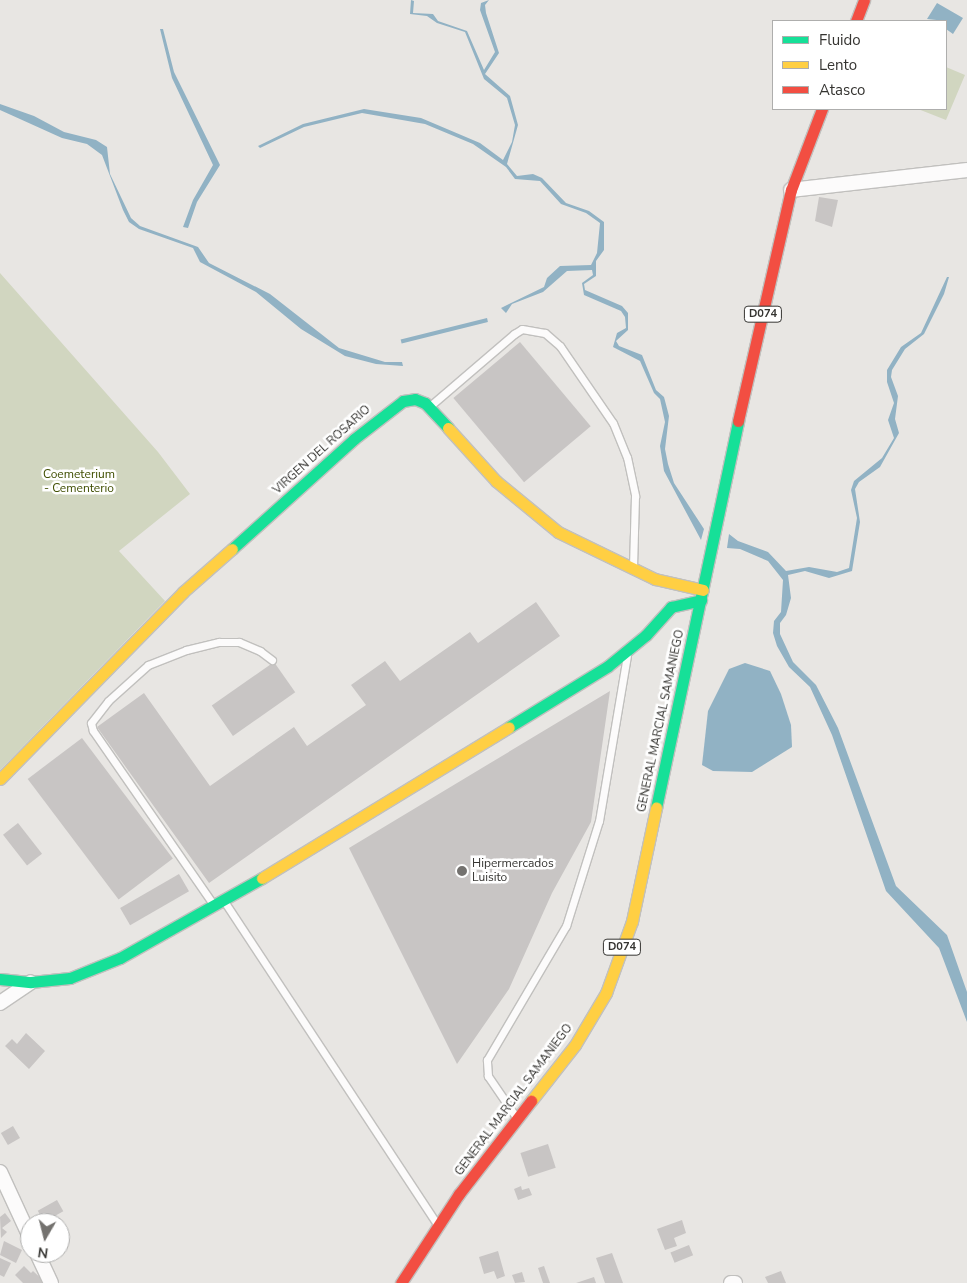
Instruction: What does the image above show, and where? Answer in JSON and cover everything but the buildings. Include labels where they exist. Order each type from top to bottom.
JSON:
[{"type":"street","points":[[856,20],[864,0]]},
{"type":"street","name":"GENERAL MARCIAL SAMANIEGO","points":[[402,1283],[438,1226],[575,1045],[606,993],[632,921],[702,595],[715,522],[791,190],[822,110]]},
{"type":"street","points":[[791,190],[967,170]]},
{"type":"street","name":"VIRGEN DEL ROSARIO","points":[[0,779],[184,592],[354,439],[403,401],[420,400],[429,407]]},
{"type":"street","points":[[429,407],[528,510],[558,532],[633,569],[702,595]]},
{"type":"street","points":[[0,979],[31,982],[70,978],[120,958],[219,904],[608,666],[671,607],[702,595]]},
{"type":"street","points":[[0,1004],[31,982]]},
{"type":"street","points":[[0,1172],[20,1215]]},
{"type":"street","points":[[42,1263],[51,1283]]},
{"type":"lane","points":[[429,407],[514,334],[522,329],[545,333],[560,346],[613,423],[627,457],[635,496],[633,569]]},
{"type":"lane","points":[[272,660],[260,651],[239,642],[219,642],[186,650],[148,666],[108,701],[91,723],[93,731],[219,904],[438,1226]]},
{"type":"lane","points":[[517,1120],[488,1076],[487,1060],[566,926],[599,822],[628,649]]},
{"type":"green space","points":[[947,67],[965,75],[946,120],[921,110],[947,110]]},
{"type":"green space","name":"Coemeterium - Cementerio","points":[[0,273],[158,452],[190,494],[119,551],[165,601],[0,770]]},
{"type":"water","points":[[411,0],[414,1],[413,13],[433,14],[438,21],[467,31],[484,70],[495,52],[480,10],[481,3],[489,0],[485,5],[486,13],[499,53],[485,74],[510,96],[518,125],[507,164],[517,176],[533,174],[542,178],[566,203],[589,211],[604,222],[604,250],[596,261],[596,276],[584,284],[585,290],[622,306],[628,313],[628,330],[616,341],[619,346],[642,355],[656,390],[664,397],[669,416],[665,449],[668,464],[674,483],[704,529],[701,540],[664,471],[660,446],[665,422],[660,399],[654,393],[640,361],[613,347],[617,333],[626,328],[625,317],[621,311],[584,295],[582,283],[593,275],[592,270],[567,271],[543,292],[512,304],[506,313],[501,308],[544,287],[547,278],[560,266],[591,265],[597,253],[600,223],[586,213],[561,204],[540,181],[515,179],[506,167],[473,144],[425,124],[362,113],[304,127],[260,148],[258,146],[303,124],[364,109],[421,118],[480,143],[503,160],[512,142],[515,125],[507,98],[484,79],[465,32],[437,23],[427,16],[410,14]]},
{"type":"water","points":[[937,3],[963,18],[953,34],[947,30],[947,20],[927,19]]},
{"type":"water","points":[[160,29],[163,29],[174,72],[220,165],[197,202],[188,228],[183,227],[193,200],[213,165],[172,78]]},
{"type":"water","points":[[0,104],[34,116],[64,132],[96,140],[107,147],[110,174],[131,218],[140,226],[198,247],[209,263],[270,294],[339,348],[385,362],[402,362],[403,366],[376,364],[345,356],[301,329],[256,292],[200,262],[193,248],[139,229],[129,222],[123,210],[102,155],[87,144],[62,138],[0,110]]},
{"type":"water","points":[[947,277],[949,277],[944,294],[924,334],[905,349],[892,370],[891,377],[898,396],[895,419],[899,433],[880,467],[859,482],[855,489],[860,522],[852,571],[829,578],[805,571],[788,575],[791,598],[786,615],[780,623],[780,634],[793,662],[816,685],[838,728],[896,886],[947,935],[967,992],[967,1022],[939,948],[886,891],[832,735],[810,687],[789,667],[777,646],[773,633],[774,621],[781,612],[783,580],[768,561],[740,549],[727,548],[729,534],[738,541],[768,552],[786,571],[809,567],[837,572],[849,568],[857,518],[851,490],[854,481],[882,458],[894,438],[888,420],[894,403],[887,382],[887,370],[901,347],[921,333]]},
{"type":"water","points":[[487,318],[488,322],[402,343],[401,340]]},
{"type":"water","points":[[745,663],[770,671],[781,694],[791,725],[792,747],[752,772],[713,771],[702,765],[708,711],[729,669]]},
{"type":"traffic: fast","points":[[232,549],[354,439],[403,401],[415,399],[425,403],[448,428]]},
{"type":"traffic: fast","points":[[656,808],[738,421]]},
{"type":"traffic: fast","points":[[509,727],[608,666],[646,635],[671,607],[701,600]]},
{"type":"traffic: fast","points":[[0,979],[31,982],[70,978],[120,958],[262,878]]},
{"type":"traffic: slow","points":[[448,428],[496,481],[558,532],[655,579],[703,590]]},
{"type":"traffic: slow","points":[[0,779],[183,592],[232,549]]},
{"type":"traffic: slow","points":[[262,878],[509,727]]},
{"type":"traffic: slow","points":[[531,1101],[575,1045],[606,993],[632,921],[656,808]]},
{"type":"traffic: jam","points":[[856,20],[864,0]]},
{"type":"traffic: jam","points":[[738,421],[791,190],[822,110]]},
{"type":"traffic: jam","points":[[401,1283],[459,1194],[531,1101]]},
{"type":"place","name":"Hipermercados Luisito","points":[[462,871]]}]
